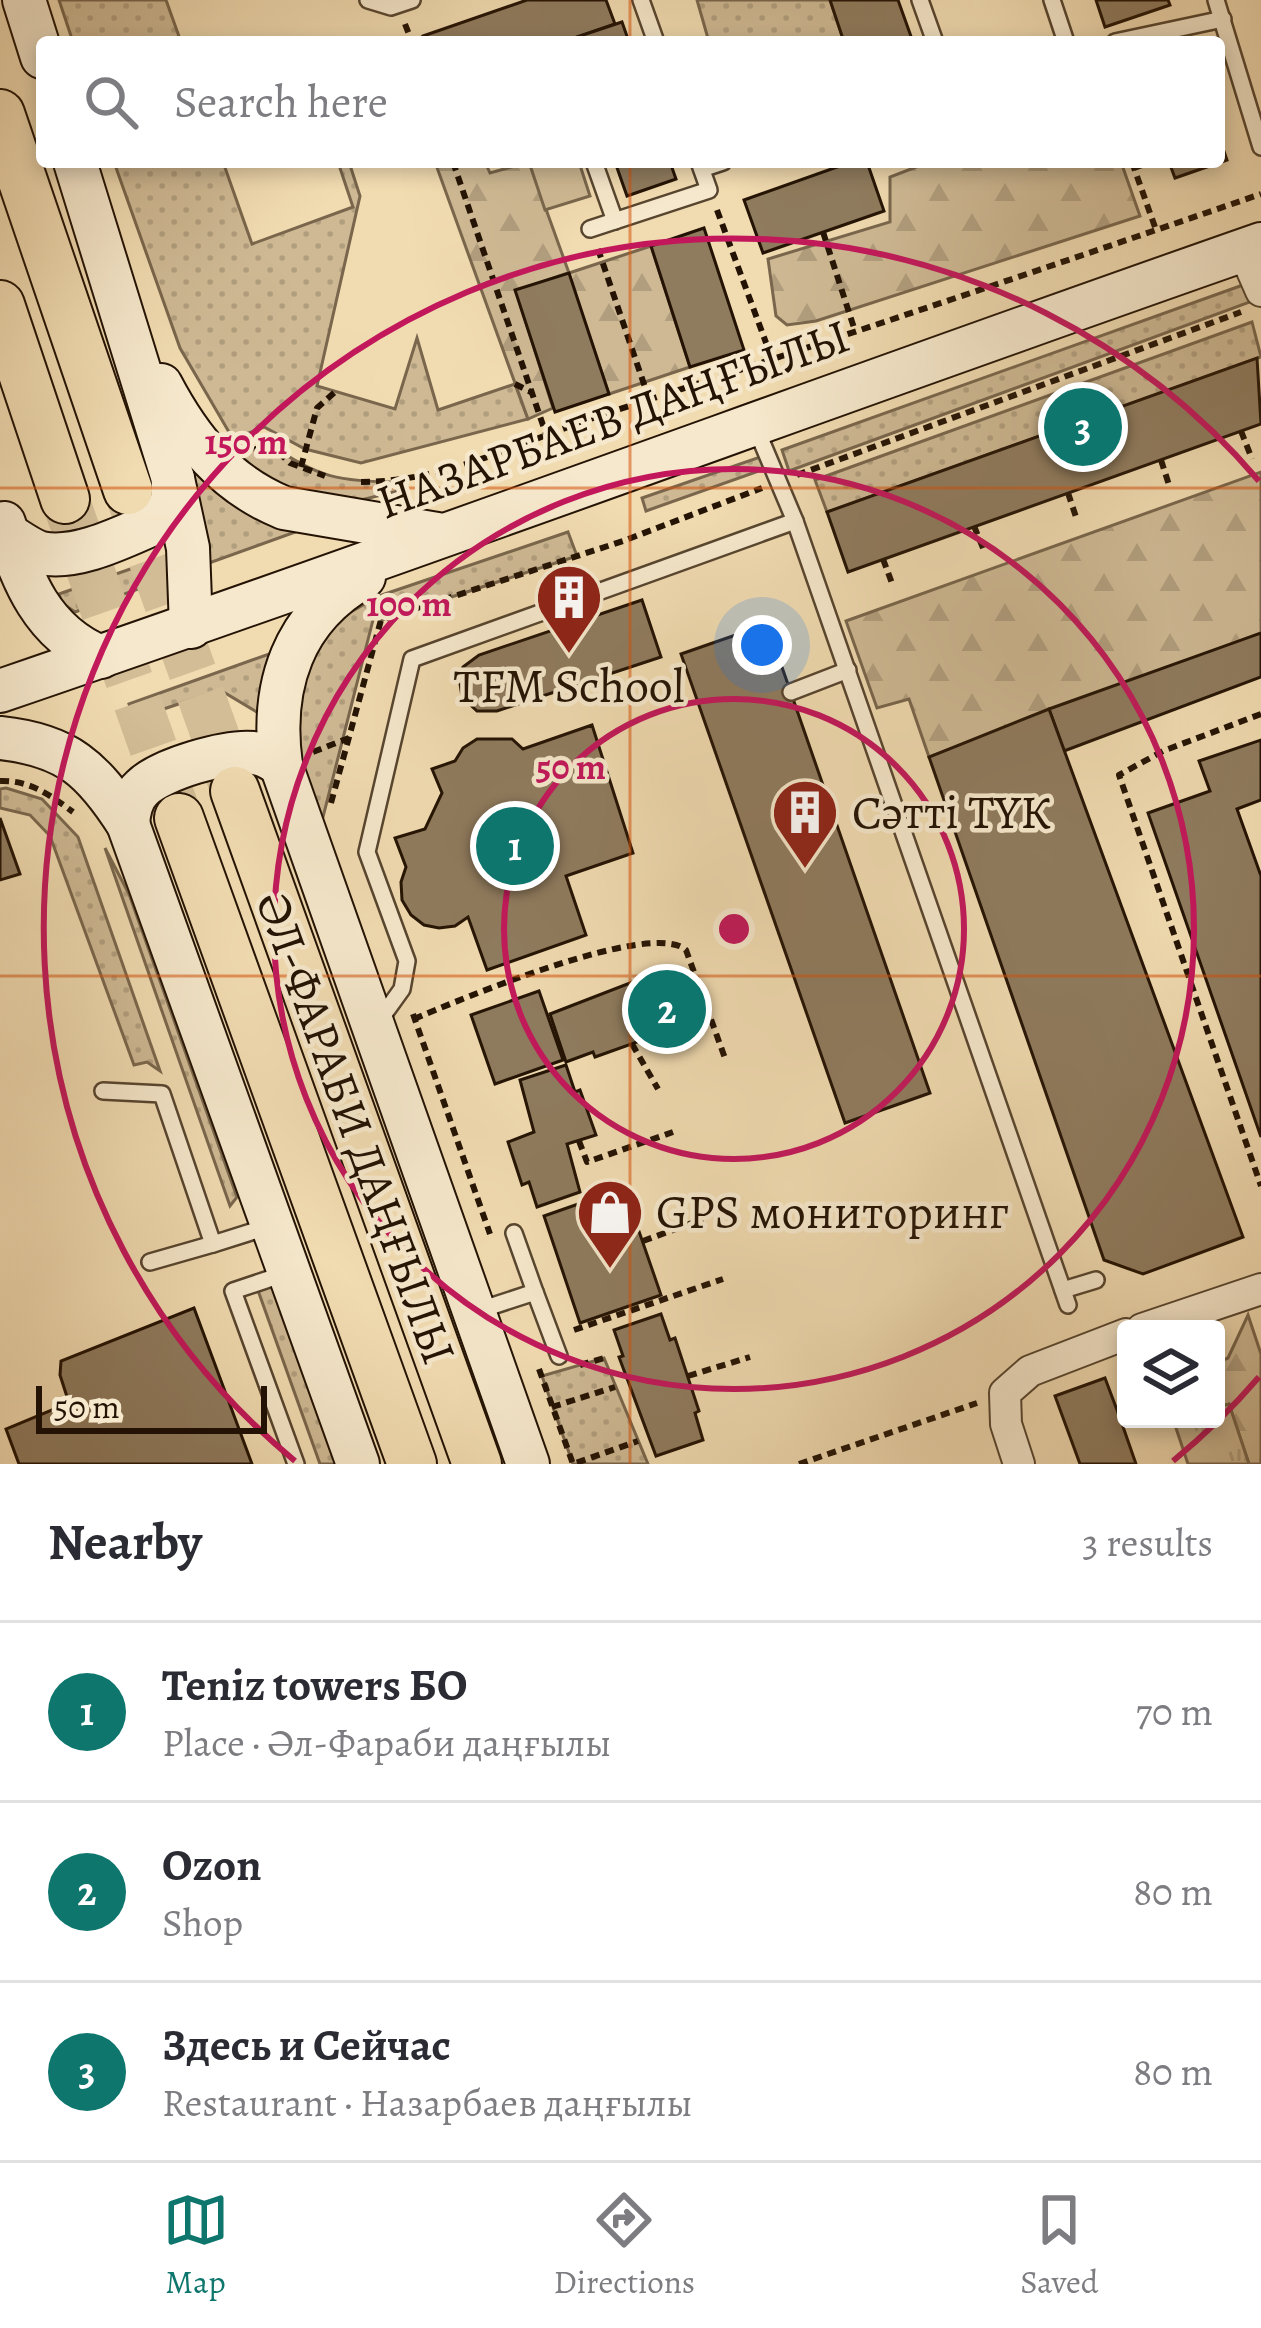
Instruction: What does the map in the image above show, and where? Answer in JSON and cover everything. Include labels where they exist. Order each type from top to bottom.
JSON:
[{"type":"main road","points":[[24,0],[36,38]]},
{"type":"main road","points":[[0,114],[151,484],[188,548],[191,627]]},
{"type":"main road","points":[[4,523],[38,553],[67,554],[162,520],[172,500],[151,484],[119,304],[77,168]]},
{"type":"main road","name":"НАЗАРБАЕВ ДАҢҒЫЛЫ","points":[[0,691],[1252,247]]},
{"type":"main road","points":[[119,304],[177,416],[200,448],[240,486],[284,508],[438,535]]},
{"type":"main road","points":[[0,305],[65,500]]},
{"type":"main road","points":[[4,523],[23,579],[49,623],[72,643],[101,657]]},
{"type":"main road","points":[[438,535],[343,588],[305,627],[279,692],[276,716],[288,762],[394,1024],[475,1312],[528,1464]]},
{"type":"main road","points":[[0,738],[31,741],[82,765],[104,785],[128,824],[358,1464]]},
{"type":"main road","points":[[128,824],[133,799],[141,788],[180,769],[247,753],[288,762]]},
{"type":"main road","name":"ӘЛ-ФАРАБИ ДАҢҒЫЛЫ","points":[[235,791],[477,1464]]},
{"type":"main road","name":"ӘЛ-ФАРАБИ ДАҢҒЫЛЫ","points":[[178,818],[412,1464]]},
{"type":"street","points":[[1252,247],[1259,299]]},
{"type":"street","points":[[1169,1320],[1261,1289]]},
{"type":"street","points":[[1019,1464],[1006,1424],[1005,1393],[1030,1371],[1117,1337]]},
{"type":"lane","points":[[368,0],[391,7],[412,0]]},
{"type":"lane","points":[[641,0],[654,36]]},
{"type":"lane","points":[[920,0],[932,36]]},
{"type":"lane","points":[[1052,0],[1064,36]]},
{"type":"lane","points":[[1216,0],[1257,120],[1261,148]]},
{"type":"lane","points":[[1143,36],[1222,19]]},
{"type":"lane","points":[[596,168],[615,221]]},
{"type":"lane","points":[[590,229],[710,190],[701,168]]},
{"type":"lane","points":[[753,423],[795,521],[1066,1297],[1096,1280]]},
{"type":"lane","points":[[394,1024],[407,961],[367,852],[412,659],[795,521]]},
{"type":"lane","points":[[791,692],[848,670]]},
{"type":"lane","points":[[103,1091],[161,1094],[213,1244]]},
{"type":"lane","points":[[150,1262],[273,1225]]},
{"type":"lane","points":[[514,1233],[559,1356]]},
{"type":"lane","points":[[290,1272],[233,1291],[296,1464]]},
{"type":"lane","points":[[475,1312],[538,1300]]},
{"type":"path","points":[[455,168],[546,434]]},
{"type":"path","points":[[1134,168],[1156,230]]},
{"type":"path","points":[[710,190],[772,359]]},
{"type":"path","points":[[249,452],[269,443],[290,463],[343,482],[399,482],[462,465],[1261,194]]},
{"type":"path","points":[[590,229],[649,399]]},
{"type":"path","points":[[823,232],[855,331]]},
{"type":"path","points":[[328,817],[381,620],[622,542],[1259,299]]},
{"type":"path","points":[[515,384],[531,392]]},
{"type":"path","points":[[301,467],[317,408],[334,392]]},
{"type":"path","points":[[1241,430],[1252,459]]},
{"type":"path","points":[[1161,460],[1170,488]]},
{"type":"path","points":[[1068,493],[1077,520]]},
{"type":"path","points":[[974,526],[985,553]]},
{"type":"path","points":[[884,559],[893,586]]},
{"type":"path","points":[[1261,714],[1163,751],[1119,775],[1261,1186]]},
{"type":"path","points":[[288,762],[349,738]]},
{"type":"path","points":[[0,781],[16,780],[49,793],[82,820]]},
{"type":"path","points":[[394,1024],[603,951],[658,941],[686,950],[726,1061]]},
{"type":"path","points":[[402,988],[394,1024],[494,1244]]},
{"type":"path","points":[[632,1044],[658,1089]]},
{"type":"path","points":[[579,1141],[587,1162],[673,1132]]},
{"type":"path","points":[[643,1241],[703,1220]]},
{"type":"path","points":[[538,1300],[570,1332],[723,1279]]},
{"type":"path","points":[[534,1356],[573,1464],[638,1441]]},
{"type":"path","points":[[688,1376],[750,1357]]},
{"type":"path","points":[[552,1407],[615,1387]]},
{"type":"path","points":[[799,1464],[1005,1393]]},
{"type":"green space","points":[[59,0],[166,0],[179,36],[71,36]]},
{"type":"green space","points":[[697,0],[830,0],[842,36],[707,36]]},
{"type":"green space","points":[[116,168],[225,168],[252,244],[353,207],[340,168],[351,168],[360,196],[317,386],[395,409],[417,338],[438,410],[515,384],[528,419],[361,463],[305,449],[264,427],[233,439],[180,348]]},
{"type":"green space","points":[[437,168],[488,168],[490,173],[531,168],[569,273],[651,246],[690,367],[609,394],[568,273],[516,291],[553,408],[528,419]]},
{"type":"green space","points":[[531,168],[581,168],[590,196],[545,210]]},
{"type":"green space","points":[[913,168],[1123,168],[1140,216],[816,321],[787,325],[776,316],[768,259],[890,222],[890,177]]},
{"type":"green space","points":[[1243,285],[1250,302],[789,471],[782,450]]},
{"type":"green space","points":[[1252,322],[1261,357],[827,512],[815,480]]},
{"type":"green space","points":[[163,403],[323,522],[198,567]]},
{"type":"green space","points":[[269,443],[316,471],[345,479],[399,482],[402,490],[361,500],[299,498],[228,461]]},
{"type":"green space","points":[[760,457],[767,468],[646,511],[642,498]]},
{"type":"green space","points":[[1261,472],[1261,633],[929,757],[909,699],[877,708],[846,621]]},
{"type":"green space","points":[[568,532],[577,556],[381,620],[374,616],[323,817],[313,821],[297,770],[294,693],[324,634],[379,596]]},
{"type":"green space","points":[[173,554],[170,573],[163,580],[75,612],[62,603],[59,594]]},
{"type":"green space","points":[[272,653],[260,714],[220,690],[134,719],[129,704]]},
{"type":"green space","points":[[0,789],[42,799],[78,837],[160,1071],[147,1062],[134,1065],[50,836],[30,815],[0,808]]},
{"type":"green space","points":[[105,848],[129,894],[237,1197],[230,1206]]},
{"type":"green space","points":[[274,1277],[341,1464],[320,1464],[255,1282]]},
{"type":"green space","points":[[1248,1315],[1261,1354],[1261,1464],[1249,1464],[1229,1404],[1225,1405],[1228,1358]]},
{"type":"green space","points":[[604,1358],[648,1464],[573,1464],[542,1376]]},
{"type":"green space","points":[[1229,1404],[1249,1464],[1188,1464],[1176,1428],[1225,1428],[1225,1405]]},
{"type":"building","points":[[527,0],[606,0],[615,24],[580,36],[423,36]]},
{"type":"building","points":[[830,0],[898,0],[911,36],[842,36]]},
{"type":"building","points":[[1096,0],[1168,0],[1170,5],[1105,27]]},
{"type":"building","points":[[622,22],[627,36],[580,36]]},
{"type":"building","points":[[617,168],[672,168],[676,179],[627,196]]},
{"type":"building","points":[[834,168],[869,168],[884,211],[763,253],[744,200]]},
{"type":"building","points":[[1171,168],[1204,168],[1175,178]]},
{"type":"building","points":[[704,228],[744,350],[690,367],[651,246]]},
{"type":"building","points":[[569,273],[609,394],[555,412],[515,290]]},
{"type":"building","points":[[1257,358],[1261,424],[848,572],[827,512]]},
{"type":"building","name":"TFM School","points":[[642,600],[661,657],[497,711],[477,711],[462,697],[459,677],[463,667],[479,655]]},
{"type":"building","name":"Сәтті ТҮК","points":[[767,624],[930,1093],[845,1123],[681,654]]},
{"type":"building","points":[[1261,633],[1261,677],[1064,751],[1049,709]]},
{"type":"building","points":[[1049,709],[1243,1237],[1143,1274],[1104,1260],[929,757]]},
{"type":"building","points":[[592,725],[633,853],[566,876],[586,935],[487,970],[468,917],[455,926],[439,928],[411,915],[402,900],[406,867],[395,838],[425,829],[442,793],[432,769],[455,761],[477,739],[512,739],[523,749]]},
{"type":"building","points":[[1261,740],[1261,800],[1237,809],[1261,876],[1261,1137],[1148,813],[1210,791],[1199,761]]},
{"type":"building","points":[[0,818],[20,874],[0,880]]},
{"type":"building","points":[[675,971],[691,1018],[595,1057],[593,1052],[566,1062],[550,1014],[648,976],[649,980]]},
{"type":"building","points":[[539,991],[563,1060],[495,1084],[471,1015]]},
{"type":"building","points":[[566,1065],[596,1135],[567,1144],[580,1192],[537,1207],[529,1182],[522,1185],[508,1142],[534,1132],[520,1080]]},
{"type":"building","points":[[624,1188],[661,1295],[580,1323],[544,1216]]},
{"type":"building","points":[[194,1308],[252,1464],[19,1464],[6,1429],[69,1403],[60,1375],[61,1361]]},
{"type":"building","points":[[661,1314],[670,1340],[675,1338],[699,1411],[695,1413],[703,1440],[656,1456],[619,1357],[623,1356],[614,1330]]},
{"type":"building","points":[[1105,1378],[1117,1411],[1117,1428],[1123,1428],[1136,1464],[1080,1464],[1055,1396]]},
{"type":"tunnel","points":[[128,491],[235,791]]},
{"type":"tunnel","points":[[65,499],[178,817]]},
{"type":"place","name":"Здесь и Сейчас","points":[[1083,427]]},
{"type":"place","name":"TFM School","points":[[569,656]]},
{"type":"place","name":"Teniz towers БО","points":[[515,846]]},
{"type":"place","name":"Сәтті ТҮК","points":[[805,871]]},
{"type":"place","name":"Ozon","points":[[667,1009]]},
{"type":"place","name":"GPS мониторинг","points":[[610,1271]]}]
